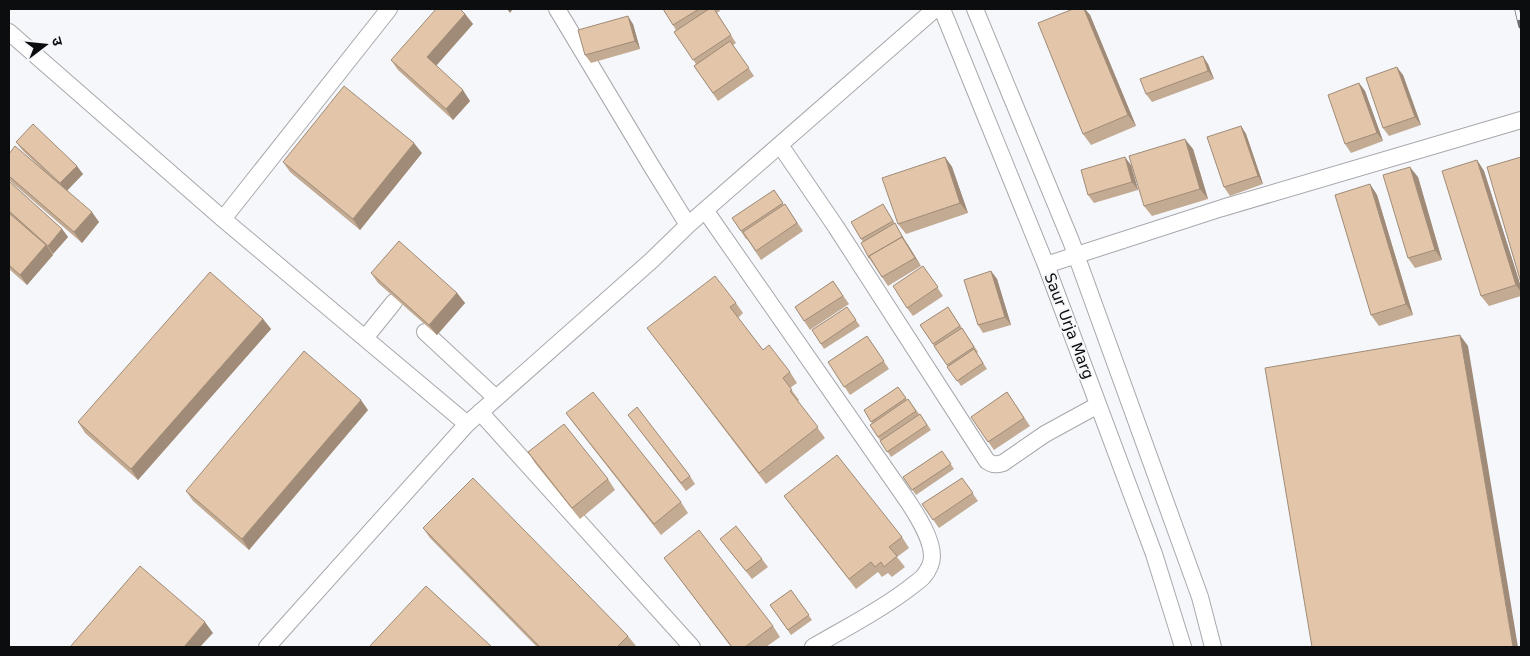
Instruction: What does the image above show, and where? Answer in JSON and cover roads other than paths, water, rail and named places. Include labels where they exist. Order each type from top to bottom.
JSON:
[{"type":"street","points":[[223,219],[389,9]]},
{"type":"street","points":[[557,9],[688,225]]},
{"type":"street","points":[[267,647],[467,424],[652,260],[688,225],[935,9]]},
{"type":"street","name":"Saur Urja Marg","points":[[942,9],[1046,265],[1154,554],[1183,647]]},
{"type":"street","name":"Saur Urja Marg","points":[[975,9],[1075,256],[1200,597],[1213,647]]},
{"type":"street","points":[[9,32],[223,219],[467,424]]},
{"type":"street","points":[[1046,265],[1222,208],[1521,120]]},
{"type":"street","points":[[780,145],[836,227],[987,461],[996,465],[1003,463],[1045,434],[1098,405]]},
{"type":"street","points":[[705,210],[909,503],[922,525],[930,548],[932,557],[929,568],[923,577],[869,616],[812,647]]},
{"type":"street","points":[[365,338],[394,302]]},
{"type":"street","points":[[425,332],[496,398]]},
{"type":"street","points":[[480,412],[692,647]]},
{"type":"railway","points":[[1517,9],[1521,26]]}]
